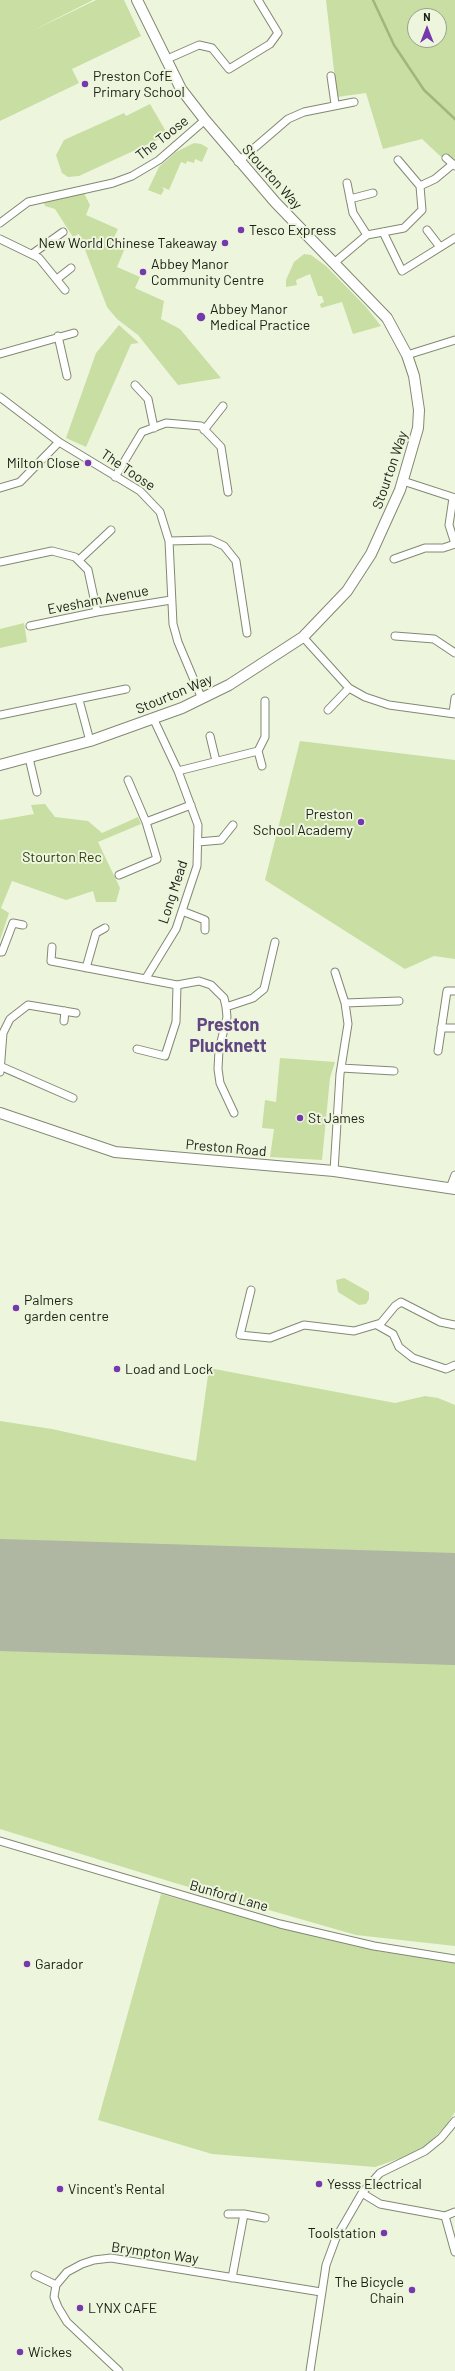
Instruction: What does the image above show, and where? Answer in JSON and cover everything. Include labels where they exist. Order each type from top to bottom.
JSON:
[{"type":"street","name":"Stourton Way","points":[[0,765],[90,741],[154,720],[202,699],[248,674],[303,636],[347,591],[359,574],[390,514],[403,481],[418,428],[419,410],[416,387],[407,355],[387,318],[238,162],[181,88],[165,60],[136,0]]},
{"type":"street","points":[[165,60],[199,45],[212,48],[229,69],[270,44],[278,34],[258,0]]},
{"type":"street","points":[[331,76],[335,104]]},
{"type":"street","points":[[238,162],[288,119],[304,112],[335,104],[354,102]]},
{"type":"street","name":"The Toose","points":[[0,223],[28,202],[113,183],[132,176],[159,160],[205,120]]},
{"type":"street","points":[[420,186],[435,179],[454,165],[446,158]]},
{"type":"street","points":[[334,263],[366,236],[404,228],[422,210],[420,186],[398,160]]},
{"type":"street","points":[[347,183],[353,213],[366,236]]},
{"type":"street","points":[[350,199],[373,193]]},
{"type":"street","points":[[427,230],[440,247]]},
{"type":"street","points":[[32,254],[63,232]]},
{"type":"street","points":[[383,232],[402,271],[455,238]]},
{"type":"street","points":[[0,239],[39,258],[66,290]]},
{"type":"street","points":[[57,279],[71,268]]},
{"type":"street","points":[[0,354],[58,336],[74,333]]},
{"type":"street","points":[[58,336],[67,376]]},
{"type":"street","points":[[407,355],[455,340]]},
{"type":"street","points":[[135,385],[148,399],[154,428]]},
{"type":"street","name":"The Toose","points":[[0,398],[59,442],[140,492],[152,502],[164,523],[169,541],[173,624],[178,642],[202,699]]},
{"type":"street","points":[[204,430],[223,406]]},
{"type":"street","points":[[115,477],[142,432],[166,423],[201,426],[221,447],[228,492]]},
{"type":"street","points":[[0,488],[20,482],[59,442]]},
{"type":"street","points":[[394,559],[425,548],[444,548],[455,544],[449,525],[454,498],[403,481]]},
{"type":"street","points":[[79,560],[111,530]]},
{"type":"street","points":[[169,541],[211,540],[224,546],[236,561],[247,633]]},
{"type":"street","points":[[0,562],[52,551],[76,557],[88,570],[97,612]]},
{"type":"street","name":"Evesham Avenue","points":[[30,626],[97,612],[171,600]]},
{"type":"street","points":[[303,636],[349,688],[389,705],[454,714],[455,698]]},
{"type":"street","points":[[394,636],[434,639],[455,653]]},
{"type":"street","points":[[328,710],[349,688]]},
{"type":"street","points":[[0,715],[79,700],[126,689]]},
{"type":"street","points":[[79,700],[90,741]]},
{"type":"street","points":[[262,766],[258,751],[265,737],[265,701]]},
{"type":"street","name":"Long Mead","points":[[146,978],[176,929],[197,866],[198,842],[198,825],[191,805],[178,771],[154,720]]},
{"type":"street","points":[[210,736],[216,762]]},
{"type":"street","points":[[178,771],[258,751]]},
{"type":"street","points":[[29,758],[37,792]]},
{"type":"street","points":[[119,875],[157,859],[146,822],[128,780]]},
{"type":"street","points":[[146,822],[191,805]]},
{"type":"street","points":[[198,842],[221,840],[233,825]]},
{"type":"street","points":[[182,911],[205,920],[205,930]]},
{"type":"street","points":[[0,952],[2,952],[13,923],[23,925]]},
{"type":"street","points":[[86,968],[96,933],[105,928]]},
{"type":"street","points":[[226,1007],[253,998],[264,989],[275,942]]},
{"type":"street","points":[[52,947],[50,962],[146,978],[177,985],[199,981],[211,985],[224,998],[226,1007],[227,1017],[219,1050],[218,1069],[220,1083],[234,1113]]},
{"type":"street","points":[[334,1171],[341,1068],[348,1024],[345,1003],[335,972]]},
{"type":"street","points":[[137,1049],[165,1056],[176,1022],[177,985]]},
{"type":"street","points":[[438,1051],[447,991],[455,991]]},
{"type":"street","points":[[345,1003],[399,1001]]},
{"type":"street","points":[[0,1072],[3,1033],[10,1019],[28,1005],[76,1013]]},
{"type":"street","points":[[64,1021],[65,1011]]},
{"type":"street","points":[[441,1028],[455,1028]]},
{"type":"street","points":[[0,1066],[74,1098]]},
{"type":"street","points":[[341,1068],[394,1071]]},
{"type":"street","name":"Preston Road","points":[[0,1113],[115,1152],[334,1171],[452,1189]]},
{"type":"street","points":[[452,1189],[455,1175]]},
{"type":"street","points":[[251,1290],[240,1335],[270,1338],[304,1325],[354,1332],[382,1322],[395,1306],[401,1302],[440,1322],[455,1325]]},
{"type":"street","points":[[376,1325],[393,1334],[399,1347],[413,1358],[446,1369],[455,1365]]},
{"type":"street","name":"Bunford Lane","points":[[0,1841],[280,1924],[374,1946],[455,1959]]},
{"type":"street","points":[[310,2371],[326,2265],[336,2238],[362,2194],[380,2173],[425,2151],[441,2138],[455,2121]]},
{"type":"street","points":[[362,2194],[380,2204],[445,2216],[455,2212]]},
{"type":"street","points":[[228,2214],[244,2214],[265,2218]]},
{"type":"street","points":[[232,2278],[244,2214]]},
{"type":"street","points":[[445,2216],[455,2252]]},
{"type":"street","name":"Brympton Way","points":[[56,2285],[72,2270],[82,2264],[104,2258],[321,2292]]},
{"type":"street","points":[[36,2275],[56,2285],[54,2297],[67,2322],[119,2371]]},
{"type":"green space","points":[[0,0],[93,0],[30,32],[96,0],[124,0],[141,36],[72,69],[79,83],[0,121]]},
{"type":"green space","points":[[326,0],[455,0],[455,170],[422,139],[383,149],[366,93],[337,97]]},
{"type":"green space","points":[[150,104],[168,135],[79,176],[68,177],[62,173],[56,155],[64,140],[124,113],[126,116]]},
{"type":"green space","points":[[194,143],[201,144],[208,148],[202,162],[195,159],[194,163],[187,161],[186,164],[181,162],[169,190],[162,187],[164,190],[161,195],[148,190],[159,167],[176,152]]},
{"type":"green space","points":[[84,193],[90,205],[86,215],[118,229],[112,242],[125,248],[117,267],[140,277],[135,288],[164,301],[161,319],[180,329],[221,378],[178,385],[138,335],[117,319],[107,307],[79,234],[73,237],[55,209],[45,206],[43,200]]},
{"type":"green space","points":[[304,254],[311,255],[326,266],[366,307],[381,326],[353,334],[342,302],[321,308],[320,304],[324,302],[322,296],[318,296],[310,274],[296,280],[297,285],[286,287],[286,280],[294,262]]},
{"type":"green space","points":[[119,325],[139,343],[131,344],[86,447],[66,438],[96,353]]},
{"type":"green space","points":[[24,623],[27,642],[0,648],[0,629]]},
{"type":"green space","name":"Preston School Academy","points":[[300,741],[455,760],[455,959],[434,956],[405,969],[265,880]]},
{"type":"green space","name":"Stourton Rec","points":[[45,804],[55,817],[88,821],[102,833],[138,817],[141,824],[98,842],[120,888],[116,902],[96,902],[93,891],[66,900],[12,881],[1,908],[9,913],[0,940],[0,820],[34,814],[31,805]]},
{"type":"green space","points":[[280,1058],[335,1062],[330,1078],[322,1160],[270,1157],[274,1129],[262,1128],[265,1100],[276,1102]]},
{"type":"green space","points":[[344,1278],[369,1292],[369,1299],[366,1304],[359,1305],[338,1292],[336,1280]]},
{"type":"green space","points":[[209,1368],[395,1403],[425,1396],[438,1398],[455,1405],[455,1946],[356,1935],[175,1883],[0,1829],[0,1421],[52,1429],[196,1461]]},
{"type":"green space","points":[[161,1894],[320,1938],[383,1952],[455,1961],[455,2112],[446,2126],[421,2151],[375,2167],[212,2154],[98,2120]]},
{"type":"waterway","points":[[373,0],[394,45],[424,90],[455,119]]},
{"type":"runway","points":[[0,1567],[66,1569],[64,1625],[0,1623]]},
{"type":"runway","points":[[455,1581],[66,1569],[64,1625],[455,1637]]},
{"type":"place","name":"Preston CofE Primary School","points":[[85,84]]},
{"type":"place","name":"Tesco Express","points":[[241,230]]},
{"type":"place","name":"New World Chinese Takeaway","points":[[225,243]]},
{"type":"place","name":"Abbey Manor Community Centre","points":[[143,272]]},
{"type":"place","name":"Abbey Manor Medical Practice","points":[[201,317]]},
{"type":"place","name":"Milton Close","points":[[88,463]]},
{"type":"place","name":"Preston School Academy","points":[[361,822]]},
{"type":"place","name":"St James","points":[[300,1118]]},
{"type":"place","name":"Palmers garden centre","points":[[16,1308]]},
{"type":"place","name":"Load and Lock","points":[[117,1369]]},
{"type":"place","name":"Garador","points":[[27,1964]]},
{"type":"place","name":"Yesss Electrical","points":[[319,2184]]},
{"type":"place","name":"Vincent's Rental","points":[[60,2189]]},
{"type":"place","name":"Toolstation","points":[[384,2233]]},
{"type":"place","name":"The Bicycle Chain","points":[[412,2290]]},
{"type":"place","name":"LYNX CAFE","points":[[80,2308]]},
{"type":"place","name":"Wickes","points":[[20,2352]]},
{"type":"district","name":"Preston Plucknett","points":[[228,1035]]}]
